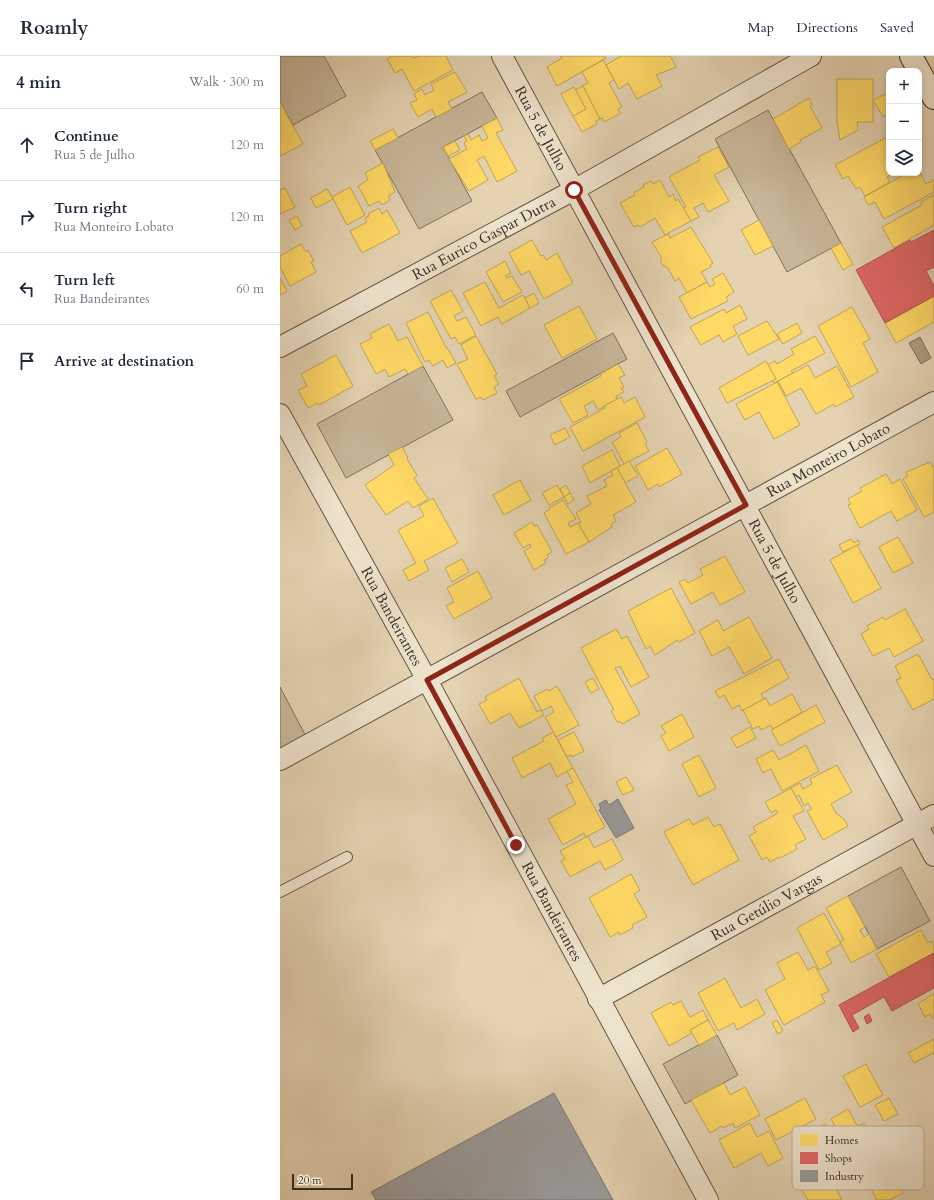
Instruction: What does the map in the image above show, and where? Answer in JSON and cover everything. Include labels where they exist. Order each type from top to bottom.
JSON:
[{"type":"street","name":"Rua 5 de Julho","points":[[502,56],[746,505],[934,856]]},
{"type":"street","name":"Rua Eurico Gaspar Dutra","points":[[280,347],[574,190],[811,56]]},
{"type":"street","points":[[911,56],[934,98]]},
{"type":"street","name":"Rua Monteiro Lobato","points":[[280,760],[934,402]]},
{"type":"street","name":"Rua Bandeirantes","points":[[280,414],[427,680],[598,999],[708,1200]]},
{"type":"street","name":"Rua Getúlio Vargas","points":[[598,999],[934,815]]},
{"type":"lane","points":[[280,892],[347,857]]},
{"type":"shaded area","points":[[280,56],[324,56],[346,96],[293,125],[280,102]]},
{"type":"shaded area","points":[[482,92],[497,118],[443,147],[472,201],[419,229],[375,150]]},
{"type":"shaded area","points":[[768,110],[841,243],[787,272],[715,139]]},
{"type":"shaded area","points":[[613,333],[627,359],[520,417],[506,391]]},
{"type":"shaded area","points":[[920,337],[931,358],[921,364],[909,343]]},
{"type":"shaded area","points":[[423,366],[453,420],[346,478],[317,424]]},
{"type":"shaded area","points":[[280,687],[310,744],[280,760]]},
{"type":"shaded area","points":[[901,867],[930,921],[877,949],[848,896]]},
{"type":"shaded area","points":[[717,1035],[738,1075],[685,1104],[663,1064]]},
{"type":"building: Homes","points":[[392,56],[413,56],[414,58],[419,56],[446,56],[453,70],[414,91],[402,69],[395,73],[387,59]]},
{"type":"building: Homes","points":[[560,56],[605,56],[606,58],[557,86],[547,67],[562,58]]},
{"type":"building: Homes","points":[[621,56],[670,56],[676,67],[656,75],[662,86],[637,99],[628,83],[619,89],[606,65]]},
{"type":"building: Homes","points":[[603,60],[614,80],[609,83],[622,107],[618,109],[621,113],[604,122],[602,118],[600,119],[582,86],[588,83],[582,72]]},
{"type":"building: Homes","points":[[455,72],[467,92],[448,102],[452,109],[436,117],[432,109],[418,117],[410,103],[417,100],[414,94],[422,89],[425,95],[434,90],[431,84]]},
{"type":"building: Homes","points":[[837,79],[873,79],[873,122],[857,122],[858,130],[840,140],[837,122]]},
{"type":"building: Homes","points":[[583,86],[600,119],[596,121],[597,124],[582,132],[573,116],[586,109],[575,90]]},
{"type":"building: Homes","points":[[574,87],[586,109],[573,116],[561,94]]},
{"type":"building: Homes","points":[[886,94],[886,116],[883,117],[873,100]]},
{"type":"building: Homes","points":[[809,98],[812,105],[810,106],[822,128],[800,140],[801,142],[789,149],[773,119]]},
{"type":"building: Homes","points":[[280,102],[303,144],[280,156]]},
{"type":"building: Homes","points":[[497,118],[503,130],[496,133],[517,171],[497,182],[484,156],[477,160],[488,180],[469,191],[449,159],[467,149],[464,143],[467,141],[464,136],[468,134],[471,140],[479,135],[482,141],[488,138],[482,126]]},
{"type":"building: Homes","points":[[393,129],[398,138],[375,150],[370,141]]},
{"type":"building: Homes","points":[[886,138],[886,176],[889,176],[887,177],[890,182],[865,196],[860,187],[856,189],[848,176],[843,179],[835,165]]},
{"type":"building: Homes","points":[[455,141],[460,150],[448,156],[443,147]]},
{"type":"building: Homes","points":[[718,147],[729,167],[714,175],[729,201],[708,212],[703,203],[694,208],[699,217],[691,221],[683,208],[686,207],[669,177],[700,160],[698,157]]},
{"type":"building: Homes","points":[[383,163],[395,192],[388,196],[390,200],[382,205],[379,201],[369,206],[358,186],[368,180],[365,173]]},
{"type":"building: Homes","points":[[902,176],[922,176],[926,184],[934,180],[934,192],[884,219],[875,202],[868,205],[864,197]]},
{"type":"building: Homes","points":[[660,180],[669,197],[673,194],[676,201],[678,199],[691,221],[665,235],[655,218],[640,227],[638,225],[634,227],[620,203],[635,195],[634,193],[644,187],[643,185],[651,181],[653,184]]},
{"type":"building: Homes","points":[[350,187],[365,215],[347,225],[332,197]]},
{"type":"building: Homes","points":[[285,188],[295,207],[280,214],[280,190]]},
{"type":"building: Homes","points":[[327,189],[333,199],[316,208],[311,198]]},
{"type":"building: Homes","points":[[934,195],[934,225],[894,248],[882,227],[922,205],[921,202]]},
{"type":"building: Homes","points":[[379,208],[382,214],[387,210],[400,233],[362,253],[350,231],[367,222],[365,218],[369,216],[368,214]]},
{"type":"building: Homes","points":[[297,216],[302,226],[295,230],[289,220]]},
{"type":"building: Homes","points":[[759,220],[773,246],[755,255],[741,230]]},
{"type":"building: Homes","points":[[691,227],[713,263],[710,265],[711,267],[701,272],[707,282],[687,293],[679,278],[675,281],[668,268],[661,264],[661,257],[652,242],[668,234],[670,238]]},
{"type":"building: Homes","points":[[532,240],[541,256],[543,255],[546,260],[557,253],[573,283],[544,299],[529,271],[521,275],[509,253]]},
{"type":"building: Homes","points":[[841,243],[853,264],[843,270],[831,248]]},
{"type":"building: Homes","points":[[301,244],[306,252],[308,250],[314,261],[311,262],[316,272],[290,286],[280,267],[280,256]]},
{"type":"building: Homes","points":[[505,261],[511,273],[505,276],[507,278],[512,276],[522,292],[503,302],[486,272]]},
{"type":"building: Homes","points":[[723,273],[734,292],[726,297],[728,301],[691,319],[679,297],[707,282],[710,287],[715,284],[712,279]]},
{"type":"building: Homes","points":[[280,278],[287,291],[280,295]]},
{"type":"building: Homes","points":[[485,282],[499,308],[523,295],[530,308],[502,324],[498,317],[481,326],[463,293]]},
{"type":"building: Homes","points":[[451,290],[463,311],[454,316],[457,321],[466,317],[476,335],[459,344],[455,337],[451,339],[430,301]]},
{"type":"building: Homes","points":[[534,293],[539,303],[530,308],[525,298]]},
{"type":"building: Homes","points":[[934,296],[934,322],[896,343],[885,323]]},
{"type":"building: Homes","points":[[740,305],[747,319],[733,326],[737,334],[723,342],[719,335],[701,345],[690,327],[724,309],[726,313]]},
{"type":"building: Homes","points":[[579,306],[597,339],[562,358],[544,325]]},
{"type":"building: Homes","points":[[852,307],[870,339],[863,343],[878,372],[851,387],[818,326]]},
{"type":"building: Homes","points":[[428,312],[456,363],[447,368],[443,360],[433,366],[429,360],[425,362],[406,323]]},
{"type":"building: Homes","points":[[767,321],[779,339],[748,355],[738,336]]},
{"type":"building: Homes","points":[[797,323],[802,333],[783,344],[777,334]]},
{"type":"building: Homes","points":[[389,324],[398,341],[407,337],[423,366],[408,374],[405,369],[389,377],[385,369],[376,374],[360,344],[372,338],[370,334]]},
{"type":"building: Homes","points":[[476,336],[497,374],[494,376],[499,384],[494,387],[497,393],[483,400],[481,397],[476,399],[457,364],[468,359],[461,345]]},
{"type":"building: Homes","points":[[815,336],[825,353],[791,371],[793,373],[774,383],[772,380],[776,379],[768,365],[775,361],[777,364],[794,354],[791,349]]},
{"type":"building: Homes","points":[[336,355],[353,386],[319,405],[317,403],[308,408],[298,390],[307,386],[301,374]]},
{"type":"building: Homes","points":[[766,361],[776,379],[727,403],[719,388]]},
{"type":"building: Homes","points":[[618,364],[625,375],[619,378],[624,387],[621,388],[624,392],[616,396],[617,399],[598,410],[593,401],[584,406],[588,415],[573,423],[559,399],[601,376],[600,374]]},
{"type":"building: Homes","points":[[808,365],[815,378],[837,366],[854,397],[835,407],[834,404],[816,414],[801,388],[786,396],[778,381]]},
{"type":"building: Homes","points":[[777,382],[800,425],[774,439],[759,412],[745,420],[736,404]]},
{"type":"building: Homes","points":[[621,397],[624,403],[635,397],[645,417],[583,451],[570,427],[605,408],[604,406]]},
{"type":"building: Homes","points":[[637,423],[647,442],[645,444],[649,451],[624,464],[612,442],[621,437],[619,433]]},
{"type":"building: Homes","points":[[565,428],[570,437],[555,445],[550,435]]},
{"type":"building: Homes","points":[[402,447],[408,458],[407,459],[417,475],[414,478],[428,499],[413,508],[408,501],[386,515],[365,485],[394,465],[388,454]]},
{"type":"building: Homes","points":[[667,448],[682,474],[659,487],[658,484],[648,490],[635,466]]},
{"type":"building: Homes","points":[[612,450],[620,466],[590,483],[582,466]]},
{"type":"building: Homes","points":[[629,461],[638,476],[625,483],[617,468]]},
{"type":"building: Homes","points":[[930,462],[933,467],[934,466],[934,512],[924,517],[903,479],[908,476],[906,472]]},
{"type":"building: Homes","points":[[617,468],[636,502],[613,515],[616,521],[611,524],[612,527],[589,542],[578,523],[581,522],[576,513],[591,504],[587,496],[607,486],[604,480],[613,475],[611,471]]},
{"type":"building: Homes","points":[[886,474],[892,484],[900,479],[917,510],[897,521],[891,511],[860,528],[848,505],[851,504],[848,499],[862,491],[860,488]]},
{"type":"building: Homes","points":[[520,480],[531,500],[504,515],[493,495]]},
{"type":"building: Homes","points":[[557,485],[564,497],[549,505],[542,493]]},
{"type":"building: Homes","points":[[566,485],[570,493],[564,497],[560,489]]},
{"type":"building: Homes","points":[[570,493],[574,500],[568,504],[564,497]]},
{"type":"building: Homes","points":[[433,498],[458,543],[424,561],[429,570],[409,581],[403,570],[416,563],[398,530],[424,516],[419,506]]},
{"type":"building: Homes","points":[[563,500],[576,519],[568,523],[570,527],[578,523],[589,542],[566,554],[544,513],[550,509],[549,508]]},
{"type":"building: Homes","points":[[532,522],[534,526],[537,525],[552,552],[547,555],[548,558],[544,560],[546,563],[534,570],[524,551],[531,547],[530,544],[523,548],[514,533]]},
{"type":"building: Homes","points":[[898,537],[913,563],[893,573],[879,547]]},
{"type":"building: Homes","points":[[851,539],[854,543],[858,540],[860,544],[843,552],[839,545]]},
{"type":"building: Homes","points":[[857,545],[881,588],[853,603],[830,560]]},
{"type":"building: Homes","points":[[725,556],[745,592],[720,605],[713,592],[691,604],[679,582],[685,579],[688,583],[703,575],[700,569]]},
{"type":"building: Homes","points":[[462,559],[469,572],[452,582],[445,568]]},
{"type":"building: Homes","points":[[478,571],[492,598],[454,619],[446,606],[454,602],[447,588]]},
{"type":"building: Homes","points":[[671,588],[695,633],[679,642],[677,640],[655,655],[650,646],[646,649],[628,611]]},
{"type":"building: Homes","points":[[905,609],[923,641],[894,657],[889,648],[873,656],[861,634],[869,629],[867,626],[883,617],[885,620]]},
{"type":"building: Homes","points":[[749,617],[772,658],[744,674],[729,647],[712,656],[699,631],[718,620],[723,631]]},
{"type":"building: Homes","points":[[616,629],[622,639],[627,636],[649,677],[631,687],[620,666],[615,668],[640,714],[622,724],[620,721],[618,723],[611,711],[614,710],[581,648]]},
{"type":"building: Homes","points":[[918,654],[932,680],[934,679],[934,699],[913,710],[896,680],[901,678],[895,666]]},
{"type":"building: Homes","points":[[779,659],[789,678],[761,694],[764,699],[742,711],[739,705],[732,709],[724,695],[719,698],[715,691]]},
{"type":"building: Homes","points":[[519,678],[537,712],[541,710],[544,715],[519,728],[510,713],[490,724],[479,704],[487,700],[485,697]]},
{"type":"building: Homes","points":[[593,678],[599,689],[591,693],[585,682]]},
{"type":"building: Homes","points":[[557,686],[579,725],[556,737],[545,717],[554,712],[551,706],[542,711],[534,696],[548,689],[549,691]]},
{"type":"building: Homes","points":[[792,694],[802,712],[773,729],[771,725],[761,730],[759,726],[753,729],[743,710],[766,698],[770,706]]},
{"type":"building: Homes","points":[[816,705],[825,722],[780,746],[771,730]]},
{"type":"building: Homes","points":[[682,714],[694,737],[669,751],[661,736],[666,733],[661,726]]},
{"type":"building: Homes","points":[[750,727],[756,738],[737,748],[731,738]]},
{"type":"building: Homes","points":[[553,732],[573,768],[557,777],[550,763],[522,778],[512,758],[544,741],[542,738]]},
{"type":"building: Homes","points":[[574,732],[584,751],[572,757],[571,755],[567,757],[558,740]]},
{"type":"building: Homes","points":[[806,745],[819,771],[782,791],[771,769],[763,773],[756,759],[773,750],[779,760]]},
{"type":"building: Homes","points":[[699,755],[716,788],[699,797],[682,764]]},
{"type":"building: Homes","points":[[837,765],[852,792],[831,804],[836,813],[844,819],[848,826],[823,840],[807,811],[812,809],[808,803],[804,806],[799,795],[796,797],[791,788],[800,783],[803,789],[812,784],[810,779]]},
{"type":"building: Homes","points":[[573,768],[605,827],[586,837],[584,833],[563,845],[548,819],[576,804],[566,785],[573,782],[567,771]]},
{"type":"building: Homes","points":[[626,777],[634,790],[623,795],[616,782]]},
{"type":"building: Homes","points":[[791,788],[804,811],[793,816],[806,839],[795,845],[797,849],[780,858],[779,857],[770,862],[767,857],[762,860],[749,836],[756,832],[753,827],[778,813],[776,810],[771,813],[765,802]]},
{"type":"building: Homes","points":[[708,817],[714,827],[720,824],[739,860],[693,885],[664,832],[689,819],[693,825]]},
{"type":"building: Homes","points":[[588,836],[594,848],[612,839],[623,860],[605,870],[600,861],[570,877],[561,861],[565,859],[560,851]]},
{"type":"building: Homes","points":[[631,874],[640,890],[634,894],[647,917],[632,925],[633,928],[620,935],[619,932],[610,937],[589,898]]},
{"type":"building: Homes","points":[[848,896],[865,927],[860,930],[864,937],[869,934],[877,949],[851,963],[840,942],[844,940],[826,908]]},
{"type":"building: Homes","points":[[824,913],[841,944],[826,952],[832,963],[819,970],[797,928]]},
{"type":"building: Homes","points":[[921,930],[928,943],[931,941],[934,947],[934,953],[889,977],[876,954]]},
{"type":"building: Homes","points":[[798,952],[808,970],[815,966],[829,991],[821,995],[825,1002],[784,1025],[765,990],[785,979],[777,963]]},
{"type":"building: Homes","points":[[725,978],[741,1008],[757,999],[765,1014],[737,1030],[734,1023],[718,1031],[698,993]]},
{"type":"building: Homes","points":[[934,993],[934,1020],[930,1014],[925,1017],[918,1004]]},
{"type":"building: Homes","points":[[681,1001],[690,1017],[703,1010],[708,1020],[690,1030],[692,1033],[669,1046],[651,1013],[671,1002],[673,1005]]},
{"type":"building: Homes","points":[[708,1020],[717,1035],[699,1045],[690,1030]]},
{"type":"building: Homes","points":[[777,1020],[783,1031],[778,1034],[772,1023]]},
{"type":"building: Homes","points":[[934,1039],[934,1055],[933,1053],[914,1063],[908,1053]]},
{"type":"building: Homes","points":[[866,1064],[883,1095],[860,1107],[843,1076]]},
{"type":"building: Homes","points":[[724,1083],[730,1095],[745,1087],[760,1115],[735,1128],[733,1123],[723,1128],[722,1126],[710,1133],[691,1100]]},
{"type":"building: Homes","points":[[805,1098],[816,1119],[803,1126],[792,1126],[792,1132],[776,1140],[765,1119]]},
{"type":"building: Homes","points":[[889,1098],[898,1114],[884,1121],[875,1105]]},
{"type":"building: Homes","points":[[848,1109],[856,1124],[859,1126],[835,1126],[831,1119]]},
{"type":"building: Homes","points":[[750,1123],[757,1137],[769,1131],[783,1158],[768,1166],[761,1153],[734,1168],[719,1140]]},
{"type":"building: Homes","points":[[802,1190],[837,1190],[842,1200],[808,1200]]},
{"type":"building: Homes","points":[[872,1190],[901,1190],[903,1193],[889,1200],[877,1200]]},
{"type":"building: Shops","points":[[934,230],[934,267],[926,271],[934,286],[934,296],[885,323],[856,270],[910,240],[911,242]]},
{"type":"building: Shops","points":[[934,953],[934,988],[892,1011],[884,997],[852,1015],[859,1028],[853,1032],[839,1005]]},
{"type":"building: Shops","points":[[869,1014],[872,1021],[867,1024],[864,1017]]},
{"type":"building: Industry","points":[[618,799],[634,828],[616,838],[599,810],[601,809],[599,804],[606,800],[609,805]]},
{"type":"building: Industry","points":[[554,1093],[613,1200],[376,1200],[371,1192]]},
{"type":"route","points":[[516,845],[427,680],[746,505],[574,190]]}]
